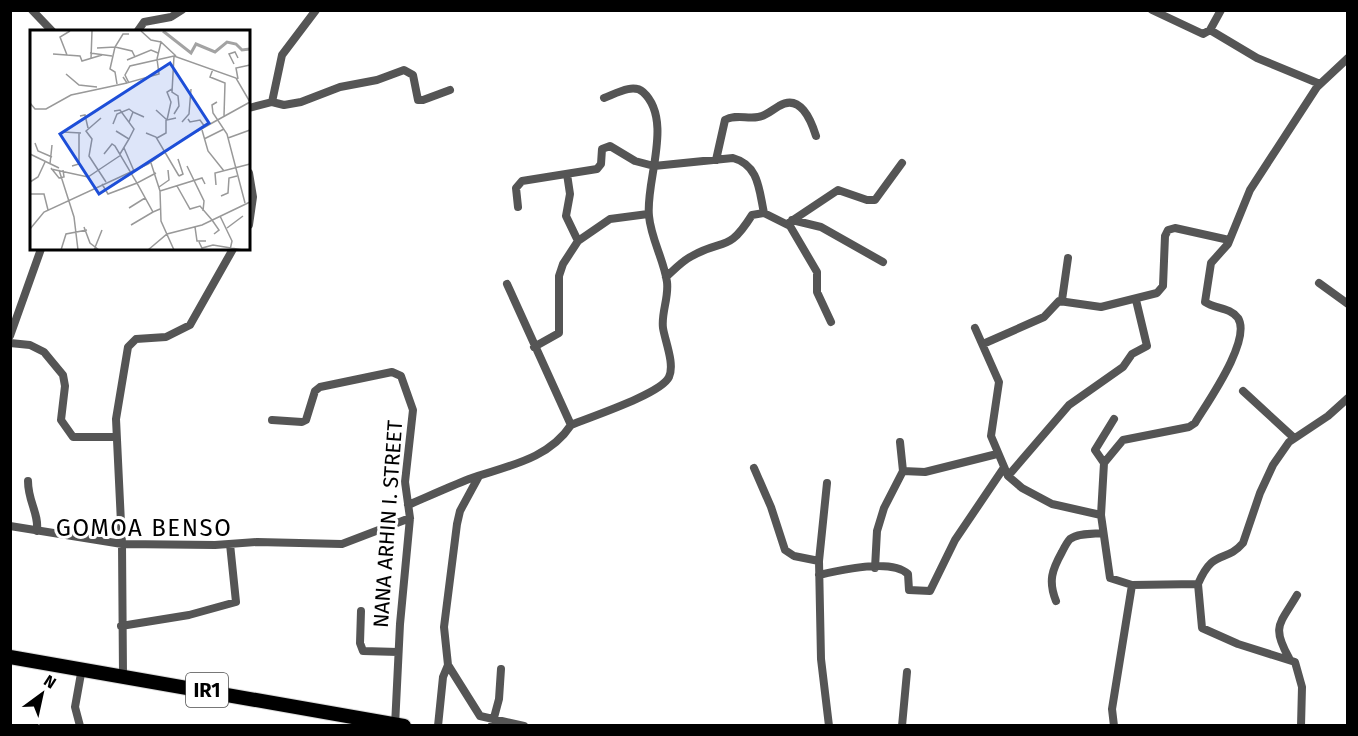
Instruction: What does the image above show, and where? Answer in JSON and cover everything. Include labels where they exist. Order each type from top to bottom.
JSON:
[{"type":"main road","name":"IR1","points":[[10,657],[398,725]]},
{"type":"street","points":[[32,10],[50,30]]},
{"type":"street","points":[[138,30],[144,22],[171,17],[182,10]]},
{"type":"street","points":[[272,102],[282,56],[316,10]]},
{"type":"street","points":[[1152,10],[1199,34],[1210,30],[1221,10]]},
{"type":"street","points":[[1210,30],[1257,58],[1320,84]]},
{"type":"street","points":[[1198,584],[1132,585],[1110,578],[1101,515],[1104,463],[1123,440],[1189,427],[1195,423],[1224,376],[1240,333],[1239,320],[1232,311],[1209,304],[1204,299],[1211,263],[1229,240],[1253,185],[1320,84],[1347,58]]},
{"type":"street","points":[[250,108],[272,102],[284,105],[301,102],[340,87],[377,80],[404,70],[413,75],[418,100],[450,90]]},
{"type":"street","points":[[408,505],[542,453],[571,425],[640,398],[665,383],[669,377],[670,365],[663,325],[667,290],[666,277],[654,245],[648,214],[658,122],[647,97],[637,89],[632,88],[604,98]]},
{"type":"street","points":[[716,160],[725,120],[733,117],[758,117],[782,104],[794,104],[802,108],[808,115],[816,136]]},
{"type":"street","points":[[518,207],[516,188],[522,181],[597,169],[601,164],[600,152],[605,147],[614,148],[635,161],[654,166],[733,158],[740,160],[752,169],[764,213]]},
{"type":"street","points":[[790,222],[838,190],[867,200],[875,200],[902,163]]},
{"type":"street","points":[[567,174],[570,194],[566,216],[578,241]]},
{"type":"street","points":[[250,179],[253,197],[250,218]]},
{"type":"street","points":[[666,277],[689,258],[728,244],[742,231],[752,214],[764,213],[790,222],[821,227],[883,262]]},
{"type":"street","points":[[534,347],[559,333],[559,276],[563,264],[578,241],[610,219],[648,214]]},
{"type":"street","points":[[790,222],[817,272],[817,292],[831,322]]},
{"type":"street","points":[[1062,300],[1101,307],[1157,293],[1162,288],[1168,230],[1175,228],[1229,240]]},
{"type":"street","points":[[10,336],[41,250]]},
{"type":"street","points":[[123,675],[122,544],[116,412],[130,342],[136,339],[170,336],[190,325],[232,250]]},
{"type":"street","points":[[982,344],[1044,317],[1062,300],[1068,258]]},
{"type":"street","points":[[1319,283],[1347,304]]},
{"type":"street","points":[[507,285],[571,425]]},
{"type":"street","points":[[819,575],[856,567],[903,570],[908,574],[909,590],[930,591],[955,540],[1006,473],[1069,405],[1123,367],[1132,354],[1146,348],[1136,300]]},
{"type":"street","points":[[975,328],[999,382],[991,429],[997,454],[1006,473],[1022,489],[1052,504],[1101,515]]},
{"type":"street","points":[[10,343],[30,345],[44,352],[63,375],[65,386],[61,420],[73,437],[116,437]]},
{"type":"street","name":"NANA ARHIN I. STREET","points":[[272,420],[302,422],[306,420],[315,391],[320,387],[392,372],[399,374],[413,410],[405,482],[410,518],[398,651],[398,725]]},
{"type":"street","points":[[1243,391],[1293,437]]},
{"type":"street","points":[[1301,726],[1302,687],[1295,662],[1289,658],[1238,644],[1202,628],[1198,584],[1207,565],[1216,557],[1238,549],[1243,543],[1260,493],[1273,465],[1293,437],[1328,416],[1347,398]]},
{"type":"street","points":[[1104,463],[1095,450],[1114,419]]},
{"type":"street","points":[[875,568],[877,531],[884,508],[903,471],[900,442]]},
{"type":"street","points":[[903,471],[925,471],[997,454]]},
{"type":"street","points":[[754,468],[771,507],[784,550],[794,556],[819,561]]},
{"type":"street","points":[[479,476],[458,518],[444,627],[448,665],[477,713],[492,723],[524,726]]},
{"type":"street","points":[[28,481],[28,497],[36,514],[37,531]]},
{"type":"street","points":[[827,483],[819,575],[821,659],[829,726]]},
{"type":"street","points":[[10,526],[122,544],[349,543],[410,518]]},
{"type":"street","points":[[1056,602],[1051,590],[1051,572],[1065,546],[1070,539],[1103,533]]},
{"type":"street","points":[[122,626],[189,615],[236,602],[230,544]]},
{"type":"street","points":[[1114,726],[1112,709],[1132,585]]},
{"type":"street","points":[[1289,658],[1278,633],[1279,626],[1297,596]]},
{"type":"street","points":[[361,611],[360,643],[363,651],[398,651]]},
{"type":"street","points":[[438,726],[442,677],[448,665]]},
{"type":"street","points":[[80,726],[75,707],[82,668]]},
{"type":"street","points":[[492,723],[498,708],[501,669]]},
{"type":"street","points":[[902,726],[907,672]]},
{"type":"district","name":"GOMOA BENSO","points":[[144,528]]}]
